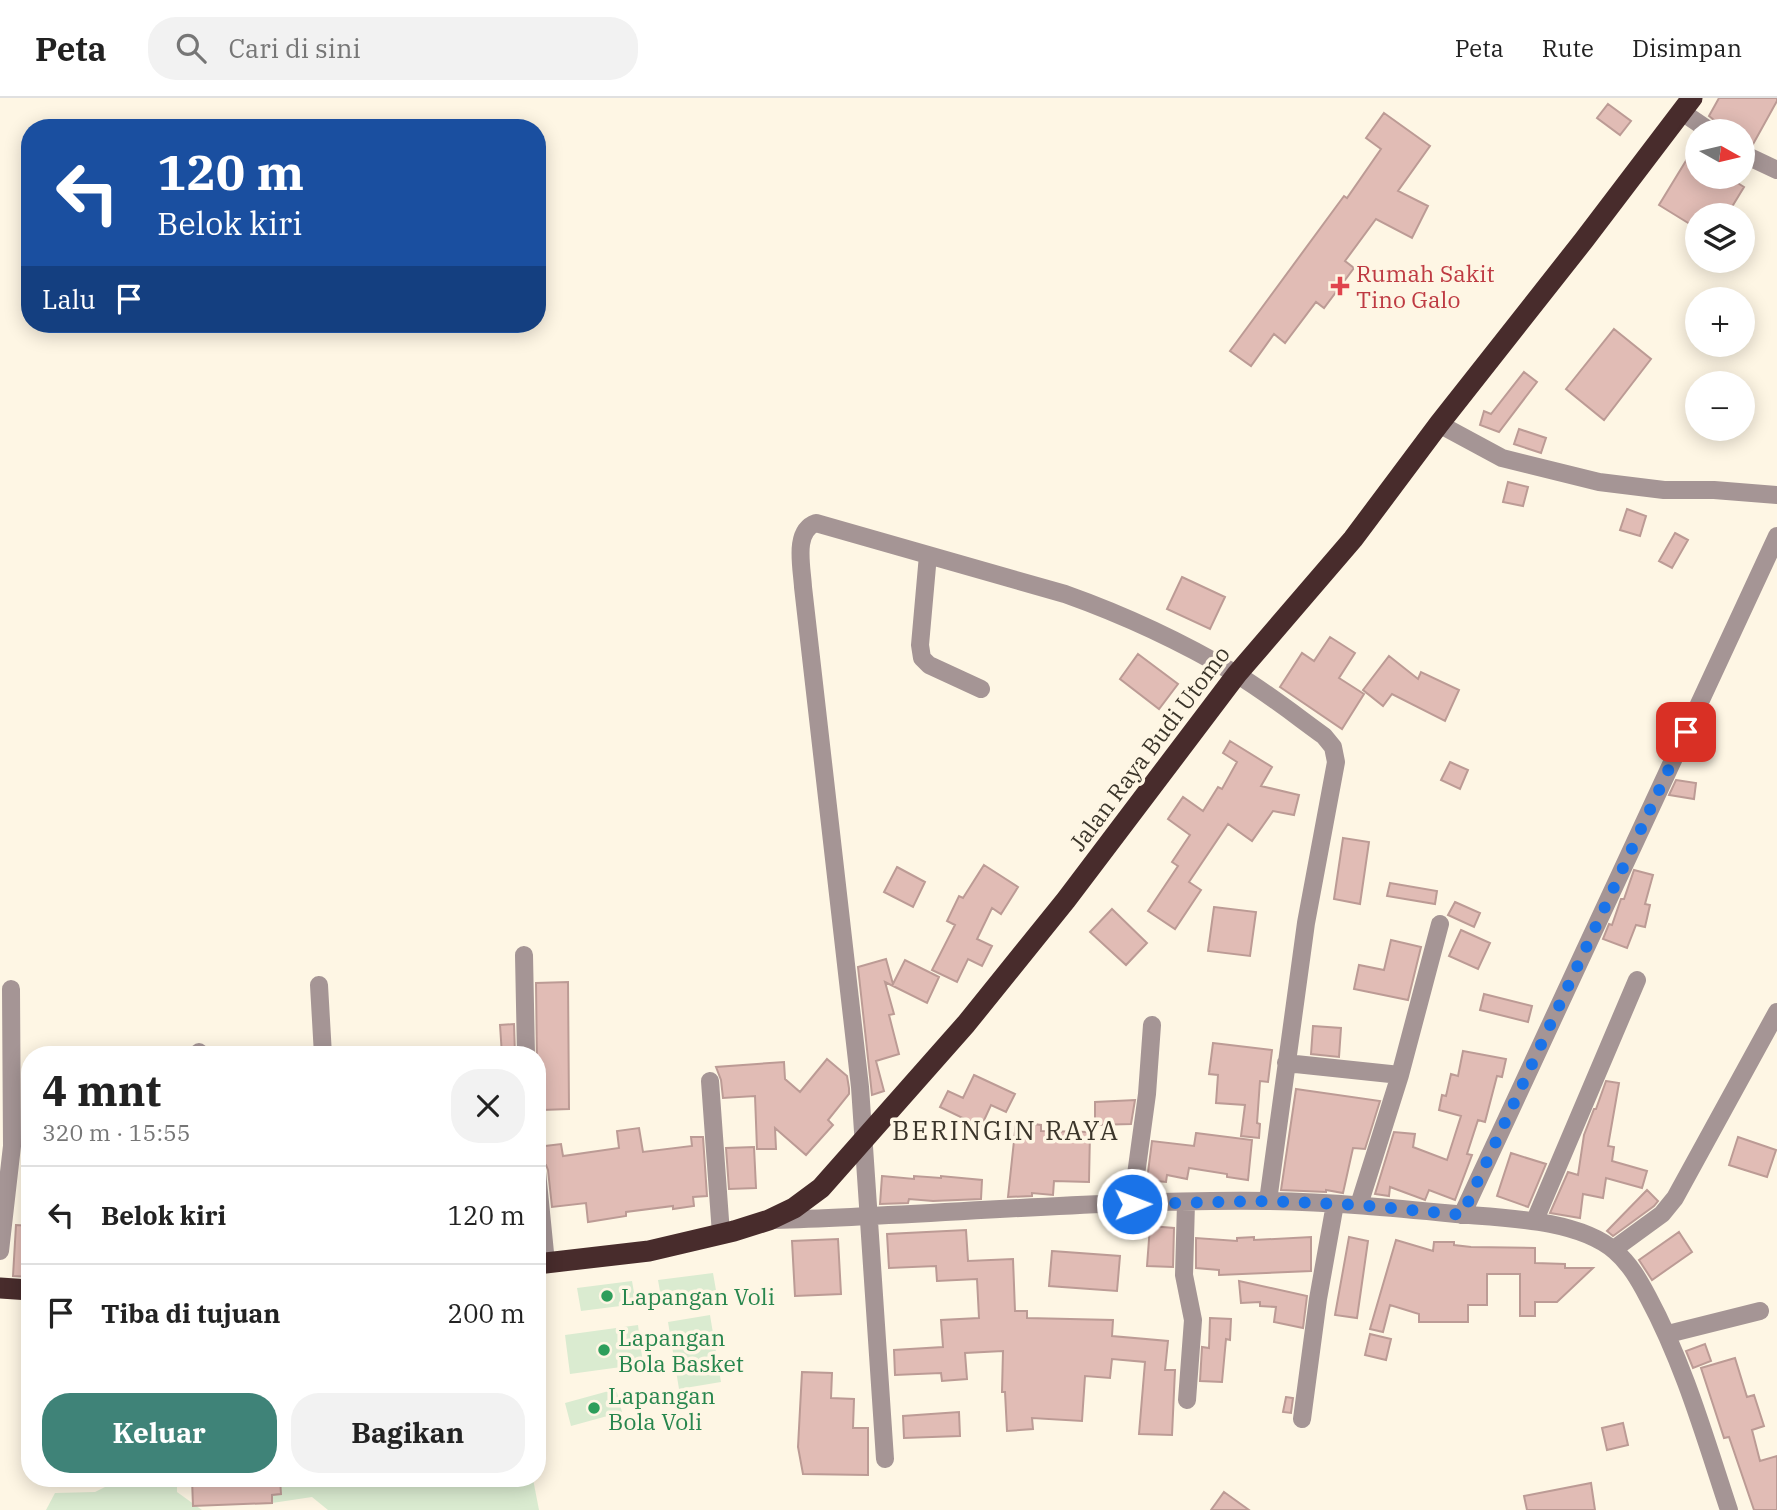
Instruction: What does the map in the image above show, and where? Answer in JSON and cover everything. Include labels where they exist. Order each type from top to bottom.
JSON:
[{"type":"highway","name":"Jalan Raya Budi Utomo","points":[[546,1263],[649,1251],[721,1234],[769,1220],[794,1208],[821,1188],[966,1024],[1066,901],[1237,674],[1353,539],[1687,105]]},
{"type":"highway","points":[[0,1288],[21,1289]]},
{"type":"street","points":[[1687,105],[1699,119]]},
{"type":"street","points":[[1755,159],[1777,170]]},
{"type":"street","points":[[1439,424],[1503,458],[1599,482],[1664,490],[1714,490],[1777,495]]},
{"type":"street","points":[[885,1459],[860,1087],[803,587],[802,534],[807,526],[816,523],[1096,605],[1140,624],[1237,674],[1324,736],[1333,747],[1336,762],[1306,923],[1268,1201]]},
{"type":"street","points":[[1462,1215],[1777,536]]},
{"type":"street","points":[[928,555],[920,645],[922,657],[929,664],[981,689]]},
{"type":"street","points":[[1359,1205],[1399,1075],[1440,924]]},
{"type":"street","points":[[524,955],[526,1046]]},
{"type":"street","points":[[1535,1220],[1637,980]]},
{"type":"street","points":[[319,985],[322,1046]]},
{"type":"street","points":[[0,1251],[12,1146],[11,989]]},
{"type":"street","points":[[1614,1249],[1662,1214],[1675,1198],[1777,1012]]},
{"type":"street","points":[[1132,1204],[1146,1105],[1152,1025]]},
{"type":"street","points":[[1286,1063],[1399,1075]]},
{"type":"street","points":[[710,1081],[721,1234]]},
{"type":"street","points":[[769,1220],[1132,1204],[1268,1201],[1359,1205],[1535,1220],[1581,1233],[1614,1249],[1632,1269],[1668,1334],[1729,1510]]},
{"type":"street","points":[[1186,1203],[1184,1275],[1193,1320],[1187,1400]]},
{"type":"street","points":[[1302,1419],[1318,1300],[1335,1204]]},
{"type":"street","points":[[1668,1334],[1760,1311]]},
{"type":"green space","name":"Lapangan Voli","points":[[713,1273],[717,1296],[662,1303],[658,1280]]},
{"type":"green space","name":"Lapangan Voli","points":[[632,1281],[636,1304],[581,1311],[577,1288]]},
{"type":"green space","points":[[710,1315],[721,1382],[679,1389],[668,1322]]},
{"type":"green space","name":"Lapangan Bola Basket","points":[[638,1325],[643,1364],[570,1374],[565,1335]]},
{"type":"green space","name":"Lapangan Bola Voli","points":[[616,1389],[622,1412],[571,1426],[565,1403]]},
{"type":"green space","points":[[105,1487],[177,1487],[177,1492],[202,1510],[46,1510],[55,1493],[95,1492]]},
{"type":"green space","points":[[280,1487],[535,1487],[539,1510],[328,1510],[312,1497],[272,1503],[272,1495],[281,1494]]},
{"type":"building","points":[[1719,98],[1777,98],[1755,141],[1755,119],[1713,119],[1709,116]]},
{"type":"building","points":[[1608,104],[1631,121],[1620,135],[1597,118]]},
{"type":"building","points":[[1384,113],[1430,146],[1398,191],[1428,206],[1412,238],[1376,219],[1345,261],[1354,268],[1324,308],[1316,302],[1285,343],[1274,334],[1251,366],[1230,351],[1344,196],[1347,198],[1381,149],[1366,138]]},
{"type":"building","points":[[1685,162],[1685,189],[1743,189],[1734,203],[1685,203],[1685,221],[1659,205]]},
{"type":"building","points":[[1614,329],[1651,359],[1604,420],[1566,389]]},
{"type":"building","points":[[1524,372],[1537,382],[1499,432],[1480,425],[1484,411],[1491,414]]},
{"type":"building","points":[[1519,429],[1546,438],[1541,453],[1514,444]]},
{"type":"building","points":[[1508,482],[1528,487],[1523,506],[1503,502]]},
{"type":"building","points":[[1627,509],[1646,516],[1640,536],[1620,530]]},
{"type":"building","points":[[1675,533],[1688,540],[1672,568],[1659,561]]},
{"type":"building","points":[[1182,577],[1225,597],[1210,629],[1167,609]]},
{"type":"building","points":[[1330,637],[1355,653],[1339,678],[1364,694],[1342,729],[1280,687],[1302,653],[1314,661]]},
{"type":"building","points":[[1138,654],[1178,684],[1159,709],[1120,679]]},
{"type":"building","points":[[1389,656],[1418,679],[1421,672],[1459,690],[1445,721],[1392,694],[1383,706],[1363,690]]},
{"type":"building","points":[[1230,741],[1272,767],[1261,786],[1299,795],[1294,815],[1273,811],[1252,841],[1228,824],[1189,882],[1201,890],[1175,929],[1148,911],[1178,866],[1172,862],[1190,835],[1168,819],[1183,797],[1203,811],[1218,787],[1222,789],[1237,762],[1223,753]]},
{"type":"building","points":[[1450,762],[1468,770],[1460,789],[1441,780]]},
{"type":"building","points":[[1676,780],[1696,783],[1694,799],[1669,795]]},
{"type":"building","points":[[1343,838],[1369,842],[1360,904],[1334,899]]},
{"type":"building","points":[[984,865],[1018,887],[1001,914],[992,908],[977,939],[992,946],[982,966],[968,959],[957,982],[932,970],[955,925],[947,921],[959,896],[963,898]]},
{"type":"building","points":[[897,867],[925,882],[913,907],[884,892]]},
{"type":"building","points":[[1634,870],[1653,875],[1645,904],[1650,905],[1645,927],[1636,925],[1627,948],[1603,939],[1609,924],[1612,925],[1621,899],[1624,899]]},
{"type":"building","points":[[1390,883],[1437,891],[1435,904],[1387,896]]},
{"type":"building","points":[[1455,902],[1480,913],[1474,927],[1448,915]]},
{"type":"building","points":[[1214,907],[1256,912],[1250,956],[1208,951]]},
{"type":"building","points":[[1112,909],[1147,943],[1126,965],[1090,932]]},
{"type":"building","points":[[1461,930],[1490,943],[1478,969],[1449,956]]},
{"type":"building","points":[[1391,940],[1421,947],[1408,1000],[1354,989],[1359,965],[1384,970]]},
{"type":"building","points":[[886,959],[893,984],[905,960],[939,977],[927,1003],[885,982],[894,1014],[889,1015],[899,1054],[876,1061],[884,1091],[872,1095],[858,967]]},
{"type":"building","points":[[568,982],[569,1109],[546,1110],[546,1046],[537,1046],[536,983]]},
{"type":"building","points":[[1484,994],[1532,1006],[1528,1022],[1480,1010]]},
{"type":"building","points":[[514,1024],[515,1046],[501,1046],[500,1025]]},
{"type":"building","points":[[1313,1026],[1341,1028],[1339,1057],[1311,1054]]},
{"type":"building","points":[[1213,1043],[1272,1050],[1268,1082],[1260,1081],[1257,1123],[1260,1124],[1259,1138],[1241,1136],[1245,1105],[1216,1103],[1218,1075],[1209,1074]]},
{"type":"building","points":[[1463,1051],[1506,1059],[1502,1077],[1497,1076],[1485,1122],[1478,1120],[1467,1154],[1472,1155],[1455,1200],[1429,1190],[1425,1200],[1390,1187],[1389,1196],[1375,1194],[1394,1132],[1415,1134],[1413,1147],[1447,1160],[1461,1116],[1439,1110],[1442,1095],[1446,1096],[1451,1074],[1458,1076]]},
{"type":"building","points":[[827,1059],[847,1076],[849,1088],[849,1094],[828,1120],[833,1125],[806,1155],[775,1128],[776,1149],[757,1149],[755,1096],[723,1098],[716,1067],[784,1062],[785,1079],[800,1092]]},
{"type":"building","points":[[974,1075],[1015,1094],[1006,1112],[991,1105],[981,1127],[940,1107],[948,1091],[963,1098]]},
{"type":"building","points":[[1606,1081],[1619,1083],[1608,1146],[1614,1147],[1612,1161],[1647,1171],[1642,1188],[1606,1178],[1603,1198],[1583,1194],[1580,1218],[1550,1213],[1568,1172],[1578,1175],[1584,1135]]},
{"type":"building","points":[[1296,1089],[1380,1101],[1365,1149],[1353,1148],[1343,1193],[1326,1190],[1281,1190]]},
{"type":"building","points":[[1135,1100],[1131,1124],[1095,1125],[1095,1102]]},
{"type":"building","points":[[1016,1122],[1041,1125],[1041,1131],[1090,1132],[1089,1182],[1054,1181],[1053,1195],[1032,1193],[1032,1196],[1008,1197]]},
{"type":"building","points":[[639,1128],[643,1152],[692,1146],[691,1137],[703,1137],[707,1196],[693,1197],[694,1206],[626,1212],[626,1216],[588,1222],[586,1203],[552,1207],[546,1146],[561,1144],[563,1156],[619,1148],[617,1131]]},
{"type":"building","points":[[1196,1133],[1252,1140],[1248,1180],[1189,1168],[1187,1179],[1167,1175],[1166,1182],[1147,1180],[1152,1141],[1194,1146]]},
{"type":"building","points":[[1738,1137],[1776,1150],[1767,1177],[1729,1165]]},
{"type":"building","points":[[754,1147],[756,1188],[729,1189],[726,1148]]},
{"type":"building","points":[[1511,1153],[1546,1164],[1528,1207],[1497,1196]]},
{"type":"building","points":[[882,1176],[914,1179],[914,1176],[941,1176],[982,1180],[981,1199],[909,1199],[908,1203],[880,1204]]},
{"type":"building","points":[[1647,1190],[1658,1201],[1654,1206],[1613,1236],[1607,1231]]},
{"type":"building","points":[[16,1225],[21,1225],[21,1276],[13,1276]]},
{"type":"building","points":[[1150,1226],[1174,1228],[1173,1267],[1147,1266]]},
{"type":"building","points":[[966,1230],[968,1261],[1013,1259],[1015,1311],[1027,1311],[1027,1318],[1113,1320],[1112,1336],[1168,1341],[1165,1370],[1175,1370],[1172,1435],[1139,1434],[1145,1362],[1112,1359],[1110,1378],[1085,1376],[1082,1421],[1032,1418],[1033,1429],[1007,1431],[1005,1392],[1002,1392],[1003,1351],[965,1353],[967,1379],[942,1381],[941,1373],[895,1375],[894,1350],[943,1347],[941,1320],[979,1318],[977,1279],[937,1281],[936,1266],[889,1268],[887,1234]]},
{"type":"building","points":[[1679,1232],[1692,1252],[1652,1280],[1639,1260]]},
{"type":"building","points":[[1254,1237],[1254,1240],[1311,1237],[1311,1271],[1219,1275],[1219,1270],[1196,1268],[1196,1238],[1237,1241],[1237,1238]]},
{"type":"building","points":[[1349,1237],[1368,1241],[1357,1318],[1335,1315]]},
{"type":"building","points":[[838,1239],[841,1294],[795,1296],[792,1241]]},
{"type":"building","points":[[1396,1240],[1433,1251],[1434,1242],[1454,1242],[1454,1245],[1471,1247],[1535,1248],[1535,1263],[1565,1264],[1565,1268],[1593,1268],[1557,1302],[1535,1302],[1535,1316],[1520,1316],[1520,1274],[1487,1274],[1487,1305],[1468,1305],[1468,1322],[1419,1322],[1419,1314],[1390,1305],[1383,1332],[1370,1329]]},
{"type":"building","points":[[1052,1251],[1120,1256],[1117,1291],[1049,1286]]},
{"type":"building","points":[[1239,1281],[1307,1296],[1303,1328],[1274,1322],[1276,1307],[1260,1306],[1260,1302],[1241,1303]]},
{"type":"building","points":[[1210,1318],[1231,1319],[1230,1340],[1226,1339],[1222,1382],[1200,1381],[1202,1347],[1209,1348]]},
{"type":"building","points":[[1370,1334],[1391,1339],[1386,1360],[1365,1355]]},
{"type":"building","points":[[1705,1344],[1711,1361],[1693,1368],[1686,1351]]},
{"type":"building","points":[[1735,1358],[1747,1397],[1754,1395],[1764,1426],[1752,1430],[1760,1461],[1777,1456],[1777,1510],[1754,1510],[1729,1437],[1724,1438],[1701,1368]]},
{"type":"building","points":[[802,1372],[832,1373],[831,1398],[854,1399],[853,1428],[868,1428],[868,1475],[803,1474],[798,1447]]},
{"type":"building","points":[[1286,1397],[1293,1398],[1291,1413],[1283,1412]]},
{"type":"building","points":[[959,1412],[960,1436],[904,1438],[903,1416]]},
{"type":"building","points":[[1623,1423],[1628,1445],[1607,1450],[1602,1428]]},
{"type":"building","points":[[1591,1483],[1595,1510],[1527,1510],[1524,1496]]},
{"type":"building","points":[[192,1487],[281,1487],[281,1494],[272,1495],[272,1503],[193,1506]]},
{"type":"building","points":[[1224,1492],[1249,1510],[1211,1510]]},
{"type":"place","name":"Rumah Sakit Tino Galo","points":[[1340,286]]},
{"type":"place","name":"Lapangan Voli","points":[[607,1296]]},
{"type":"place","name":"Lapangan Bola Basket","points":[[604,1350]]},
{"type":"place","name":"Lapangan Bola Voli","points":[[594,1408]]},
{"type":"district","name":"BERINGIN RAYA","points":[[1006,1130]]},
{"type":"route","points":[[1132,1204],[1268,1201],[1359,1205],[1462,1215],[1686,732]]}]
